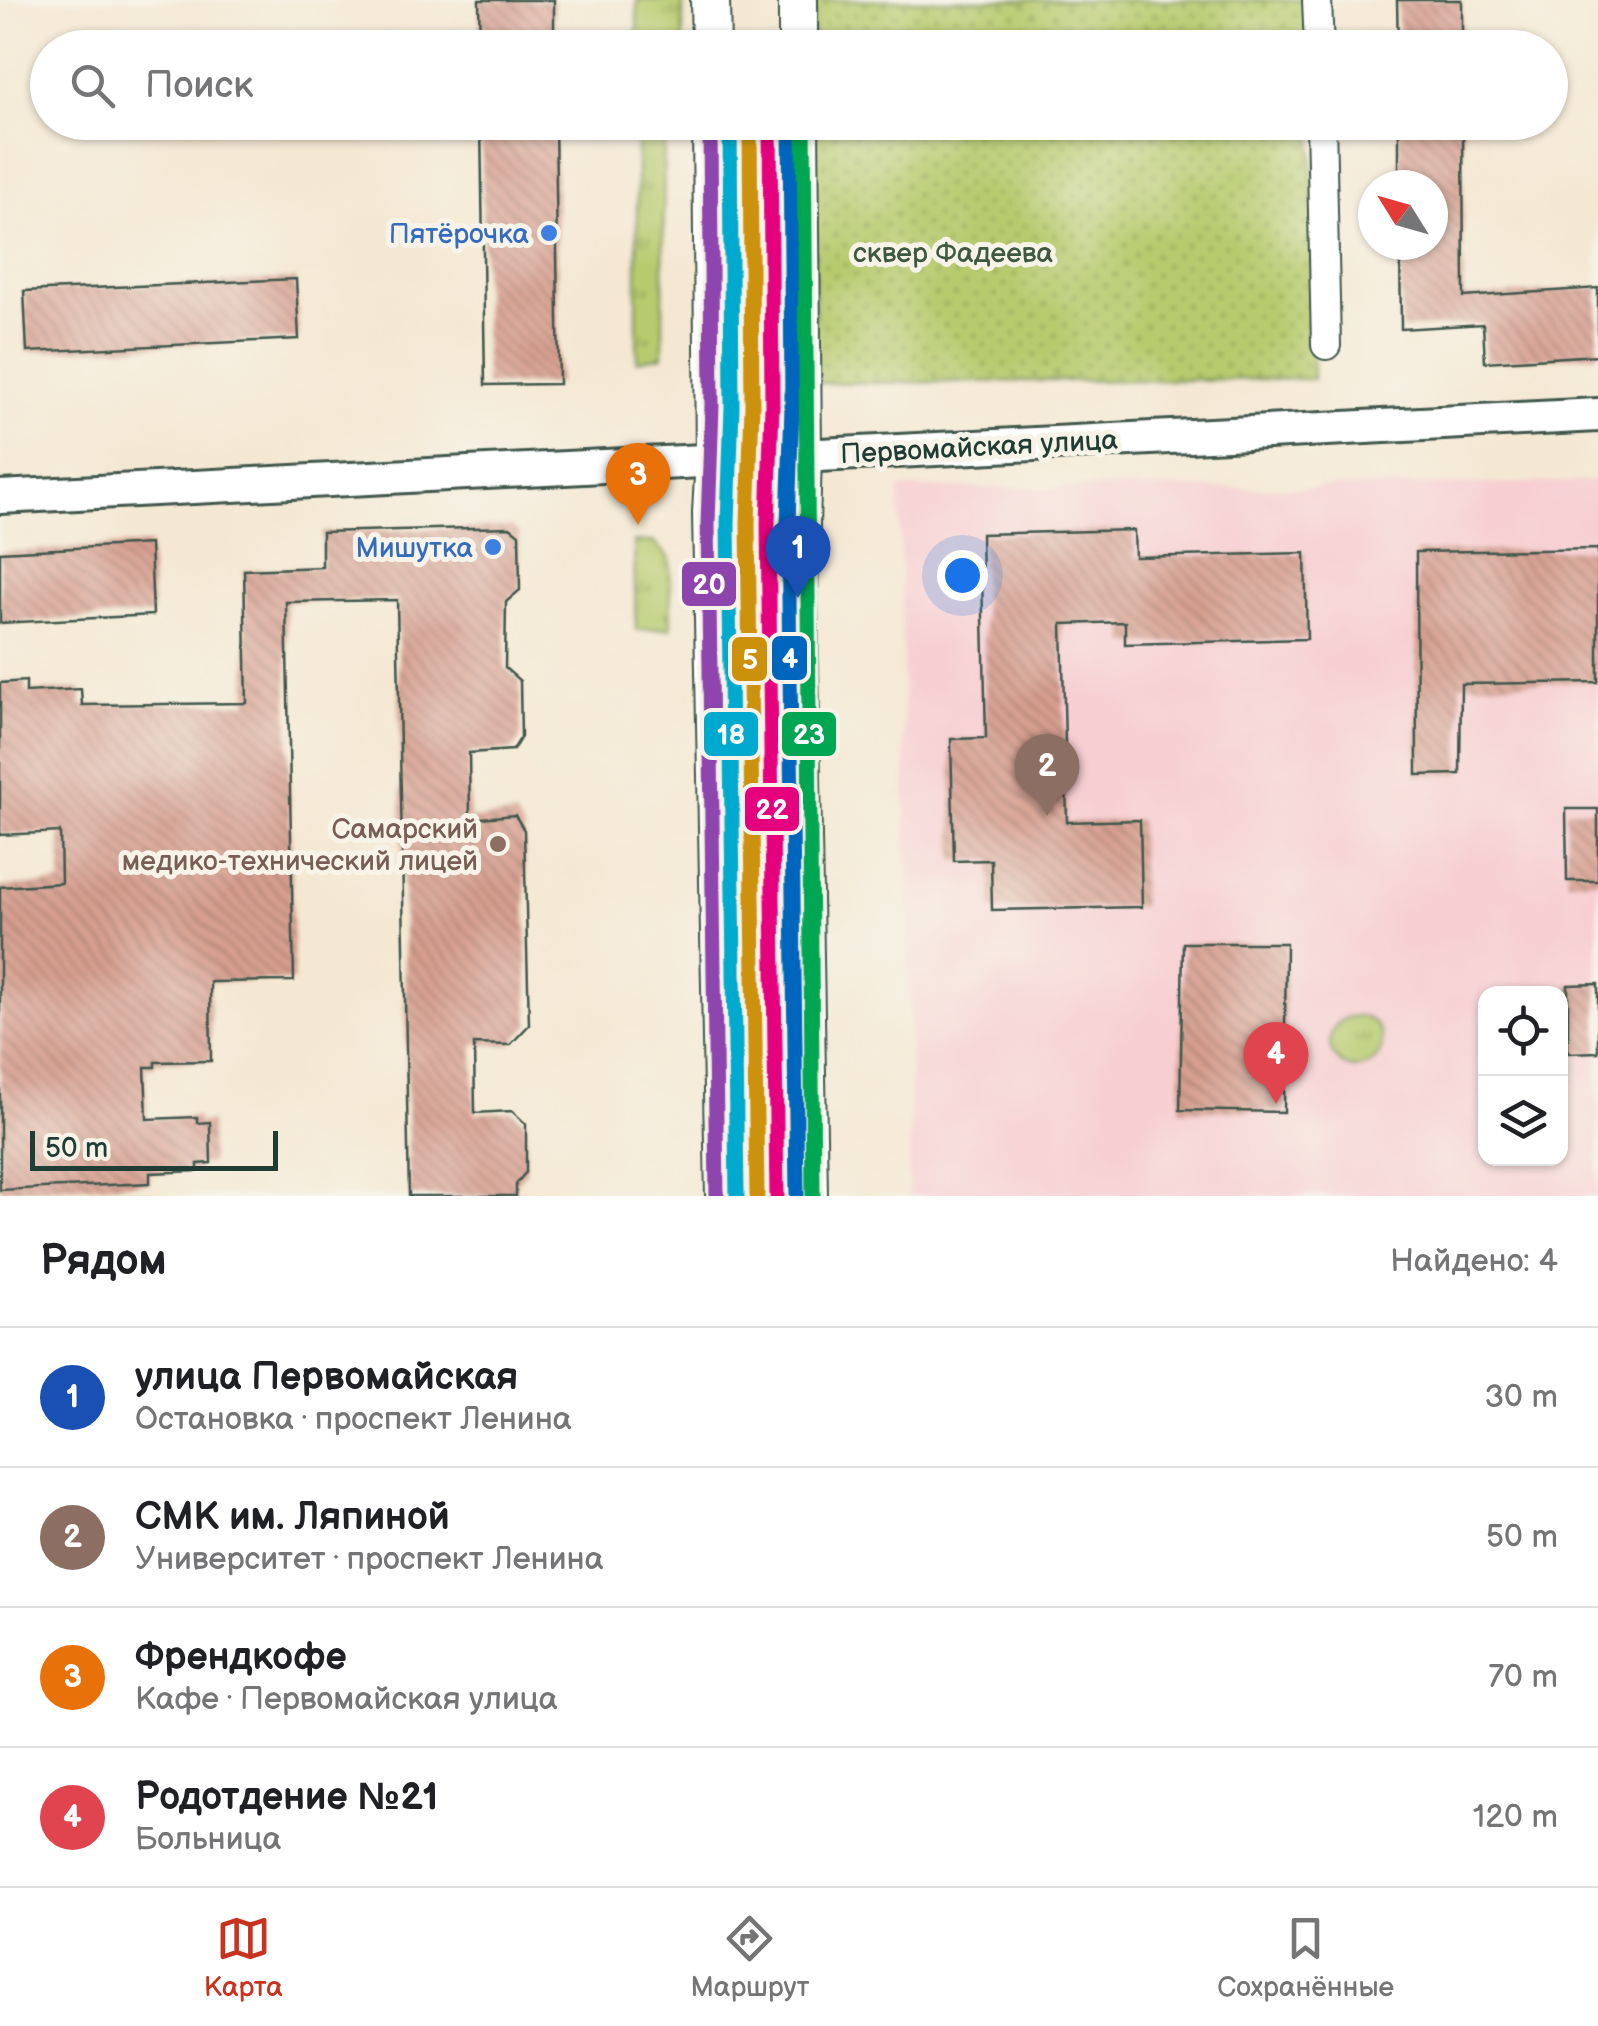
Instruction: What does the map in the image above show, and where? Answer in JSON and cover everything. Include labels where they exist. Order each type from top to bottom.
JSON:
[{"type":"main road","points":[[710,0],[711,30]]},
{"type":"main road","points":[[798,0],[798,30]]},
{"type":"main road","points":[[712,140],[712,532],[725,1196]]},
{"type":"main road","points":[[799,140],[802,454],[798,598],[808,1196]]},
{"type":"street","points":[[1318,0],[1318,30]]},
{"type":"street","points":[[1320,140],[1326,345]]},
{"type":"street","name":"Первомайская улица","points":[[0,497],[1598,415]]},
{"type":"shaded area","points":[[1598,481],[1598,1196],[909,1196],[911,1051],[899,488],[1316,488]]},
{"type":"green space","points":[[637,0],[683,0],[683,30],[637,30]]},
{"type":"green space","points":[[813,0],[1311,0],[1311,30],[813,30]]},
{"type":"green space","points":[[637,140],[664,140],[663,356],[637,361]]},
{"type":"green space","name":"сквер Фадеева","points":[[814,140],[1312,140],[1313,379],[815,383]]},
{"type":"green space","points":[[634,542],[653,542],[670,558],[671,628],[636,630]]},
{"type":"green space","points":[[1356,1016],[1374,1024],[1382,1042],[1374,1060],[1356,1068],[1338,1060],[1330,1042],[1338,1024]]},
{"type":"building","points":[[479,0],[554,0],[554,30],[480,30]]},
{"type":"building","points":[[1397,0],[1462,0],[1462,30],[1398,30]]},
{"type":"building","points":[[481,140],[555,140],[559,384],[485,385]]},
{"type":"building","points":[[1399,140],[1463,140],[1464,297],[1598,288],[1598,355],[1485,362],[1483,324],[1401,329],[1400,260],[1448,260],[1448,170],[1399,170]]},
{"type":"building","points":[[296,279],[299,339],[27,352],[24,291]]},
{"type":"building","points":[[510,527],[519,534],[520,590],[506,602],[505,668],[520,681],[521,737],[513,750],[469,753],[470,819],[515,815],[524,830],[529,1025],[510,1045],[474,1044],[475,1113],[512,1111],[526,1124],[526,1172],[516,1184],[516,1196],[409,1196],[397,600],[286,602],[294,981],[210,982],[211,1061],[155,1062],[155,1067],[145,1067],[147,1119],[197,1117],[197,1123],[210,1122],[211,1163],[198,1164],[198,1171],[150,1173],[150,1183],[0,1190],[0,887],[61,883],[60,832],[0,835],[0,683],[26,681],[26,692],[81,689],[82,705],[247,703],[244,570],[322,567],[322,532]]},
{"type":"building","points":[[1134,530],[1135,557],[1305,553],[1307,639],[1125,644],[1125,622],[1062,624],[1067,822],[1140,820],[1142,907],[992,910],[991,860],[954,861],[951,739],[986,738],[981,534]]},
{"type":"building","points":[[150,544],[153,615],[0,623],[0,552]]},
{"type":"building","points":[[1598,549],[1598,682],[1461,684],[1460,774],[1417,775],[1416,552]]},
{"type":"building","points":[[1566,809],[1598,809],[1598,881],[1567,881]]},
{"type":"building","points":[[1183,943],[1286,943],[1284,1112],[1180,1110]]},
{"type":"building","points":[[1598,984],[1598,1052],[1568,1053],[1568,985]]},
{"type":"transit line","name":"20","points":[[710,140],[712,405],[708,524],[717,1196]]},
{"type":"transit line","name":"18","points":[[730,140],[732,406],[728,523],[737,1196]]},
{"type":"transit line","name":"5","points":[[750,140],[752,406],[748,523],[757,1196]]},
{"type":"transit line","name":"22","points":[[770,140],[772,406],[768,523],[777,1196]]},
{"type":"transit line","name":"23","points":[[804,140],[813,1196]]},
{"type":"tram line","name":"4","points":[[790,140],[792,406],[788,523],[797,1195]]},
{"type":"place","name":"Пятёрочка","points":[[549,233]]},
{"type":"place","name":"Френдкофе","points":[[638,525]]},
{"type":"place","name":"Мишутка","points":[[493,547]]},
{"type":"place","name":"улица Первомайская","points":[[798,598]]},
{"type":"place","name":"СМК им. Ляпиной","points":[[1047,816]]},
{"type":"place","name":"Самарский медико-технический лицей","points":[[498,844]]},
{"type":"place","name":"Родотдение №21","points":[[1276,1104]]}]
